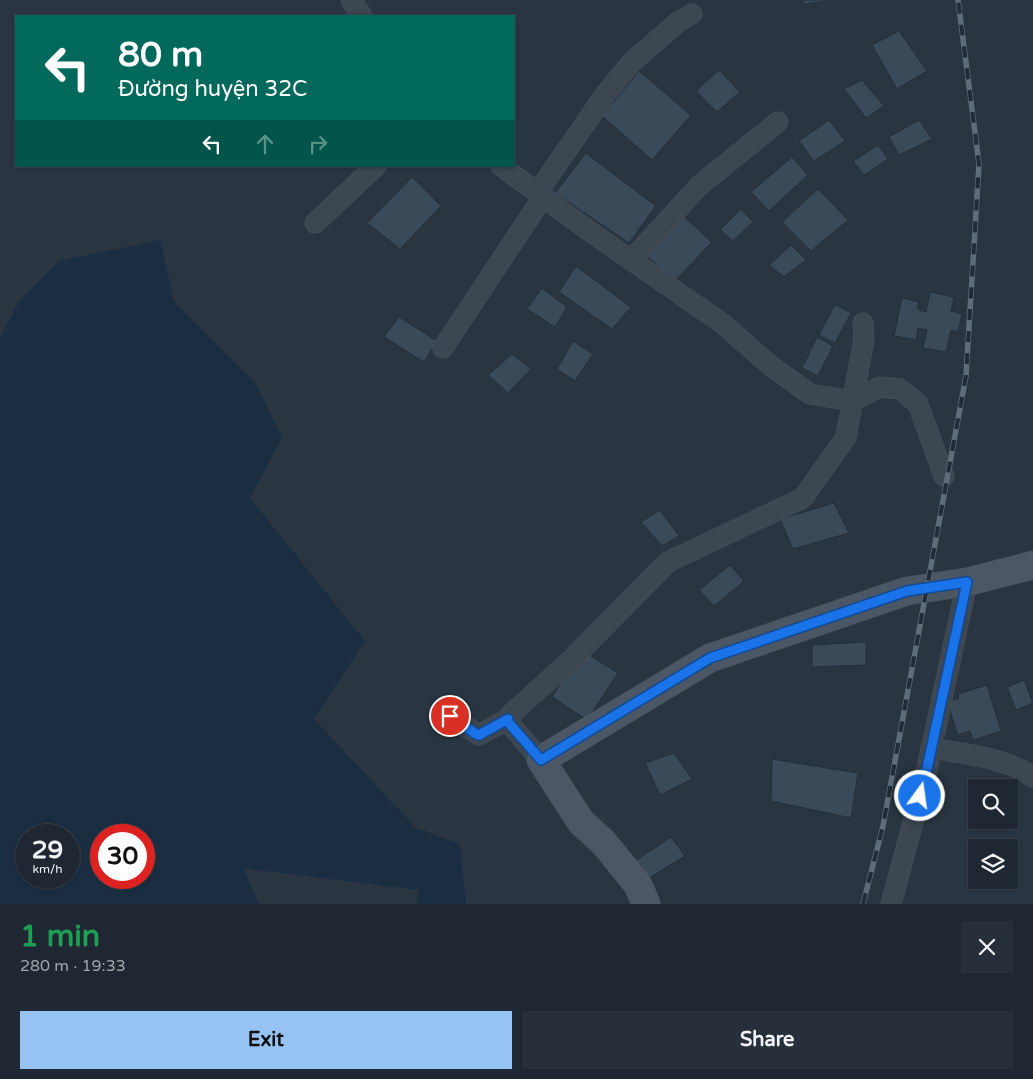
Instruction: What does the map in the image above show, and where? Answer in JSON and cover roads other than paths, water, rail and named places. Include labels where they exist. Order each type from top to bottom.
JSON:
[{"type":"street","points":[[351,0],[361,15]]},
{"type":"street","points":[[443,348],[605,95],[632,62],[678,22],[692,14]]},
{"type":"street","points":[[631,260],[700,185],[778,122]]},
{"type":"street","points":[[315,223],[375,167]]},
{"type":"street","points":[[502,167],[723,324],[771,366],[810,394],[852,401],[880,387],[900,389],[918,404],[944,476]]},
{"type":"street","points":[[450,716],[479,735],[508,719],[509,716],[573,658],[668,562],[803,498],[846,437],[864,339],[863,323]]},
{"type":"street","points":[[541,760],[710,658],[907,591],[967,582],[1033,565]]},
{"type":"street","points":[[891,904],[925,778],[967,582]]},
{"type":"street","points":[[508,719],[508,722],[541,760],[582,822],[604,843],[638,885],[646,904]]},
{"type":"street","points":[[931,748],[975,755],[1003,762],[1018,767],[1033,777]]},
{"type":"water","points":[[160,240],[174,301],[255,382],[282,438],[250,498],[365,641],[314,719],[416,828],[460,844],[466,904],[416,904],[419,890],[243,868],[259,904],[0,904],[0,338],[18,303],[59,261]]},
{"type":"railway","points":[[863,904],[883,826],[966,376],[979,164],[958,0]]}]
